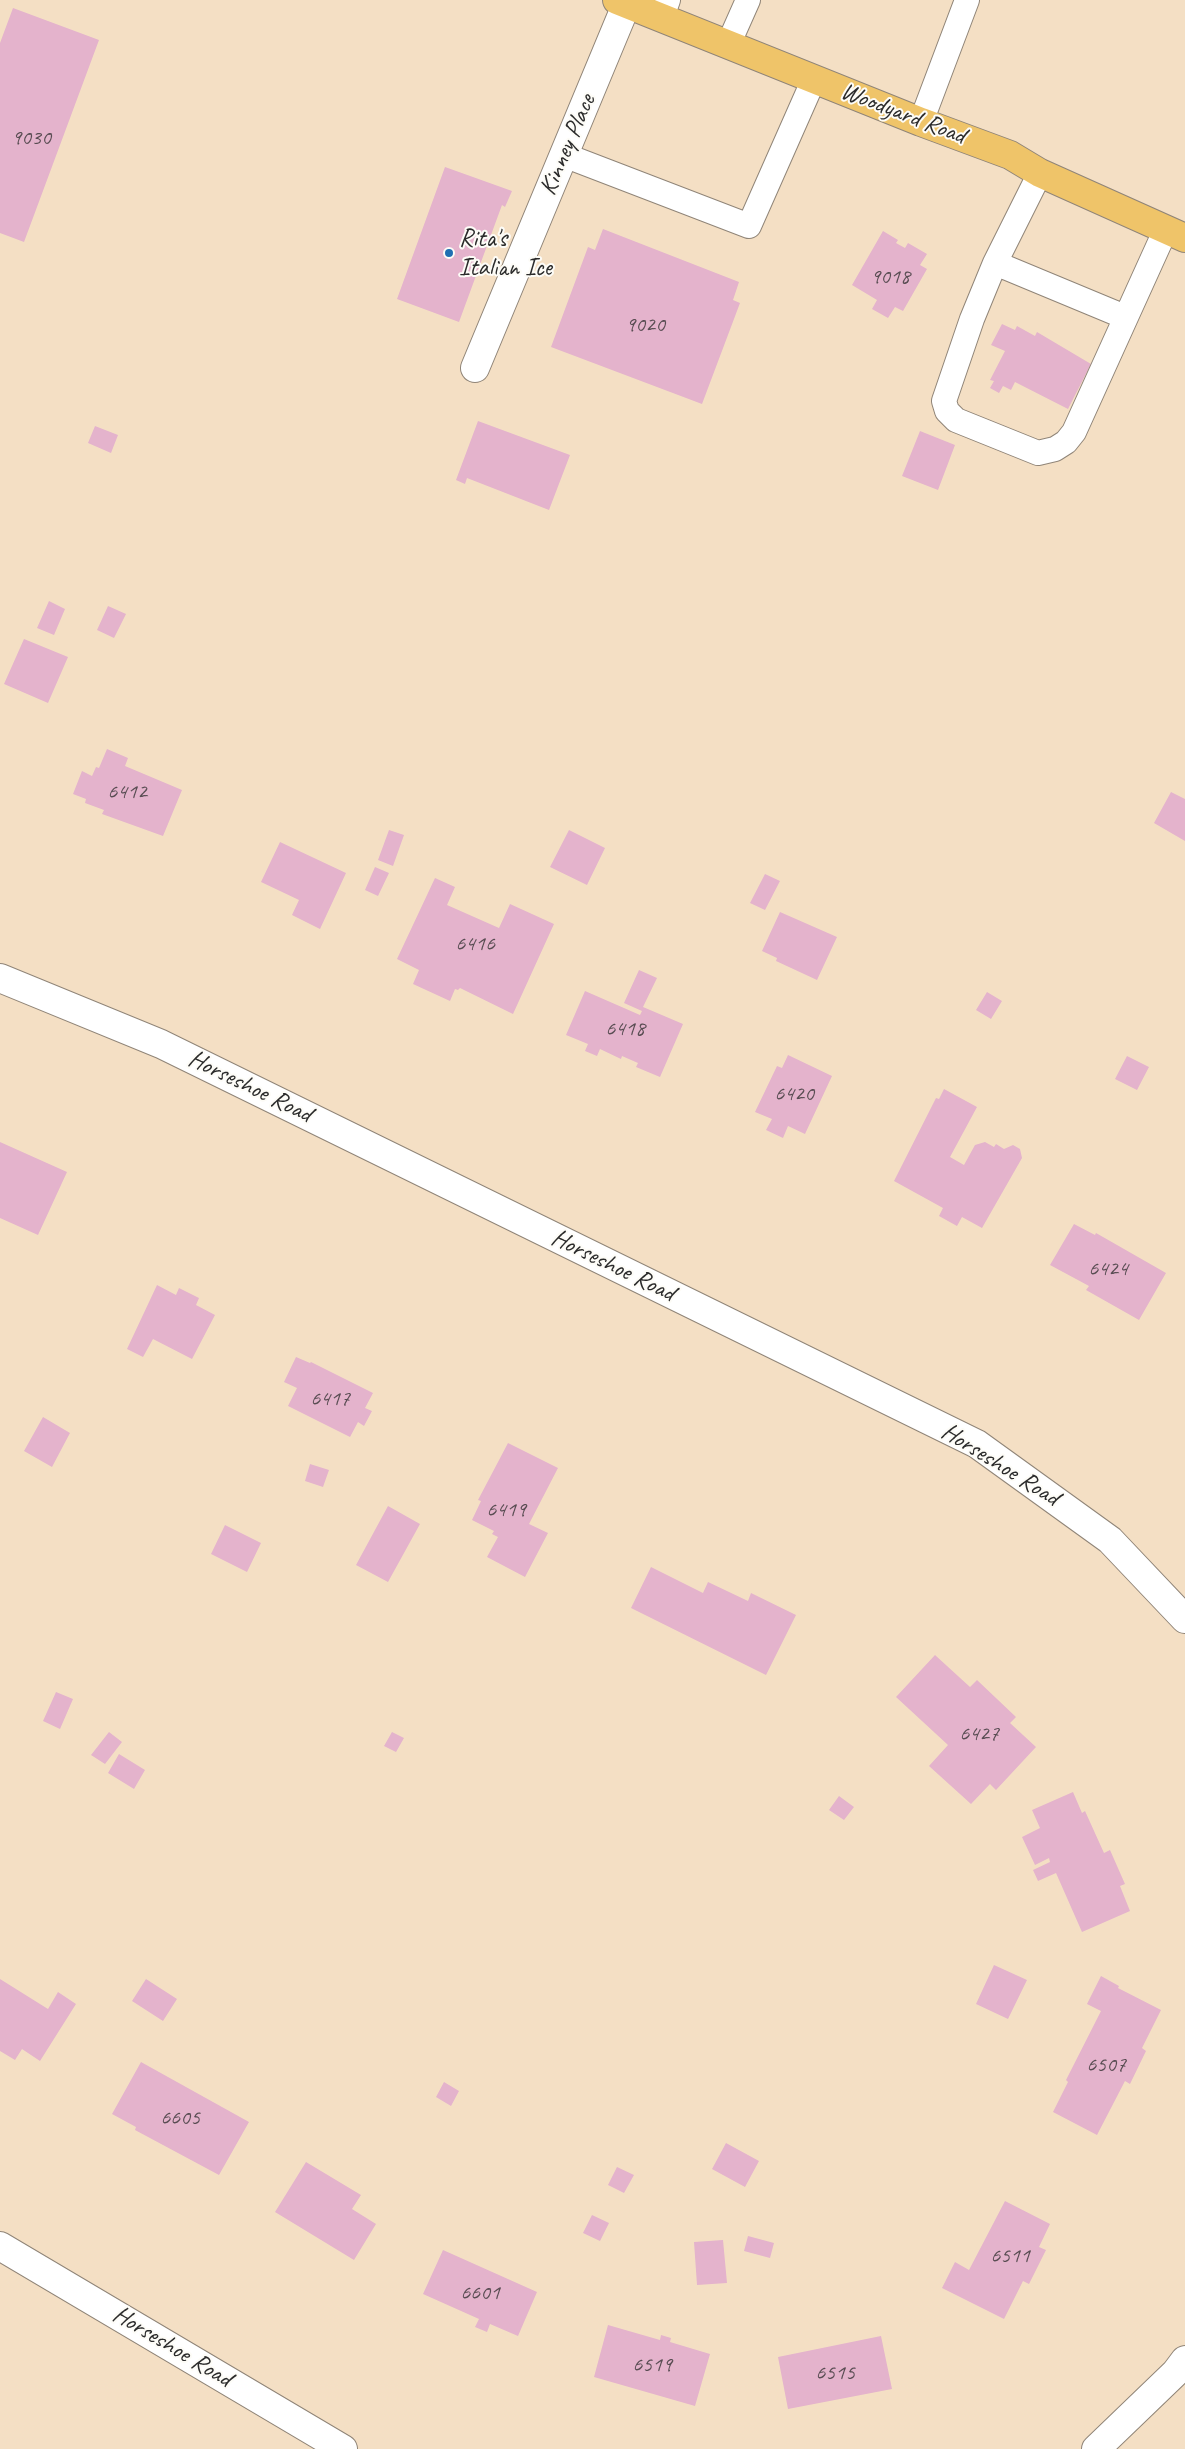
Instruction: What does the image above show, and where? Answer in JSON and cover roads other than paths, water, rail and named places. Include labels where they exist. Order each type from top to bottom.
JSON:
[{"type":"main road","name":"Woodyard Road","points":[[622,2],[665,8],[728,45],[921,122],[1010,155],[1040,173],[1176,234]]},
{"type":"street","name":"Kinney Place","points":[[474,368],[564,155],[622,2]]},
{"type":"street","name":"Horseshoe Road","points":[[0,978],[161,1044],[977,1444],[1110,1540],[1185,1619]]},
{"type":"street","name":"Horseshoe Road","points":[[0,2246],[343,2449]]},
{"type":"street","points":[[1096,2449],[1176,2372],[1185,2360]]},
{"type":"lane","points":[[728,45],[748,0]]},
{"type":"lane","points":[[921,122],[968,0]]},
{"type":"lane","points":[[564,155],[749,226],[814,79]]},
{"type":"lane","points":[[1040,173],[995,263],[972,319],[944,400],[947,411],[956,420],[1038,453],[1055,449],[1066,442],[1074,432],[1125,318],[1176,234]]},
{"type":"lane","points":[[995,263],[1125,318]]},
{"type":"place","name":"Rita's Italian Ice","points":[[449,253]]}]
